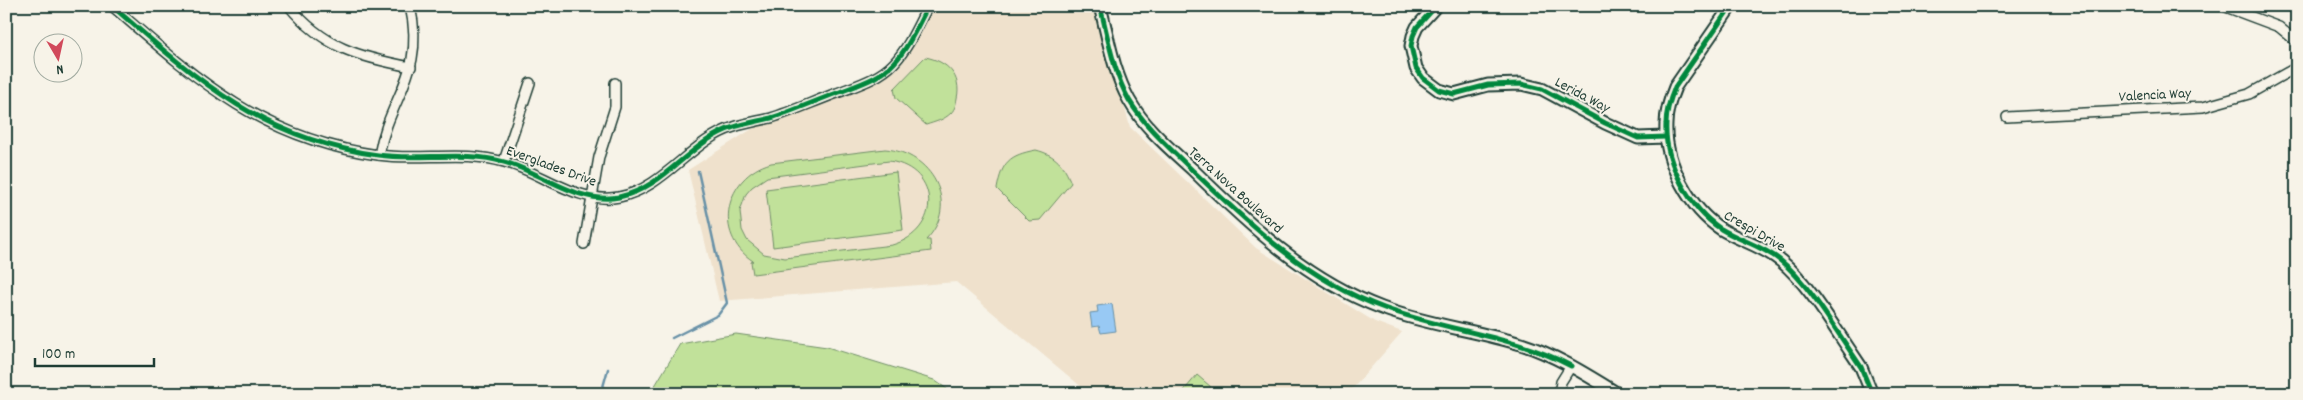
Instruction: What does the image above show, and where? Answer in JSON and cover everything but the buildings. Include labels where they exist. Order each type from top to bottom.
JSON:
[{"type":"street","name":"Everglades Drive","points":[[112,6],[195,78],[242,108],[277,126],[310,139],[378,155],[470,157],[504,161],[570,190],[591,196],[616,198],[640,190],[719,133],[783,114],[874,78],[895,62],[928,6]]},
{"type":"street","points":[[288,6],[309,28],[334,45],[362,56],[411,67]]},
{"type":"street","points":[[378,155],[383,136],[411,67],[415,42],[410,6]]},
{"type":"street","name":"Terra Nova Boulevard","points":[[1100,6],[1121,84],[1137,113],[1157,136],[1259,233],[1315,273],[1366,301],[1402,314],[1521,344],[1571,366],[1618,394]]},
{"type":"street","name":"Lerida Way","points":[[1436,6],[1417,27],[1412,36],[1411,46],[1416,68],[1423,78],[1439,90],[1454,94],[1488,85],[1521,84],[1542,89],[1605,123],[1638,138],[1666,137]]},
{"type":"street","name":"Crespi Drive","points":[[1732,6],[1675,87],[1667,110],[1666,137],[1669,152],[1680,178],[1702,213],[1722,229],[1771,253],[1790,269],[1861,367],[1872,394]]},
{"type":"street","points":[[2223,6],[2279,27],[2297,42]]},
{"type":"street","name":"Valencia Way","points":[[2007,117],[2203,107],[2249,94],[2297,67]]},
{"type":"street","points":[[504,161],[530,83]]},
{"type":"street","points":[[584,244],[591,196],[602,144],[615,107],[614,83]]},
{"type":"street","points":[[1559,394],[1562,382],[1571,366]]},
{"type":"shaded area","points":[[926,6],[1097,6],[1130,127],[1256,248],[1375,322],[1402,332],[1348,394],[1090,394],[956,282],[719,301],[688,170],[752,129],[887,71]]},
{"type":"green space","points":[[925,57],[940,62],[951,71],[955,76],[958,90],[956,104],[951,113],[942,119],[926,125],[896,98],[894,89]]},
{"type":"green space","points":[[885,149],[901,152],[916,159],[936,182],[941,196],[941,211],[936,226],[926,240],[930,240],[931,251],[753,274],[751,262],[753,261],[740,250],[732,236],[729,222],[729,207],[734,193],[743,180],[755,170],[771,163]],"holes":[[[889,161],[906,166],[918,176],[926,187],[929,201],[927,214],[920,227],[908,238],[892,245],[785,258],[764,254],[747,240],[742,230],[740,211],[746,194],[752,187],[767,177]]]},
{"type":"green space","points":[[1036,150],[1054,158],[1062,166],[1071,183],[1040,220],[1029,221],[997,189],[1001,172],[1008,161],[1019,154]]},
{"type":"green space","points":[[896,172],[903,230],[773,247],[766,189]]},
{"type":"green space","points":[[736,334],[827,347],[934,380],[954,394],[650,394],[680,344]]},
{"type":"green space","points":[[1197,375],[1211,387],[1205,394],[1181,394]]},
{"type":"water","points":[[1112,304],[1116,331],[1101,333],[1099,326],[1092,327],[1090,313],[1098,312],[1097,306]]},
{"type":"waterway","points":[[672,338],[718,315],[727,303],[698,171]]},
{"type":"waterway","points":[[601,394],[608,369]]},
{"type":"cycle path","points":[[112,6],[173,58],[233,102],[265,120],[299,135],[337,147],[394,157],[457,156],[489,158],[518,167],[575,192],[604,198],[619,197],[635,192],[650,184],[704,142],[719,133],[771,118],[860,84],[882,73],[894,63],[904,50],[928,6]]},
{"type":"cycle path","points":[[1100,6],[1119,78],[1135,110],[1158,137],[1235,211],[1281,249],[1305,267],[1356,297],[1407,316],[1526,347],[1571,366]]},
{"type":"cycle path","points":[[1436,6],[1417,27],[1411,46],[1416,68],[1423,78],[1439,90],[1454,94],[1488,85],[1521,84],[1542,89],[1605,123],[1638,138],[1666,137]]},
{"type":"cycle path","points":[[1731,6],[1675,87],[1671,96],[1666,124],[1669,154],[1674,169],[1689,197],[1710,220],[1721,229],[1774,256],[1801,281],[1820,305],[1861,367],[1872,394]]}]
